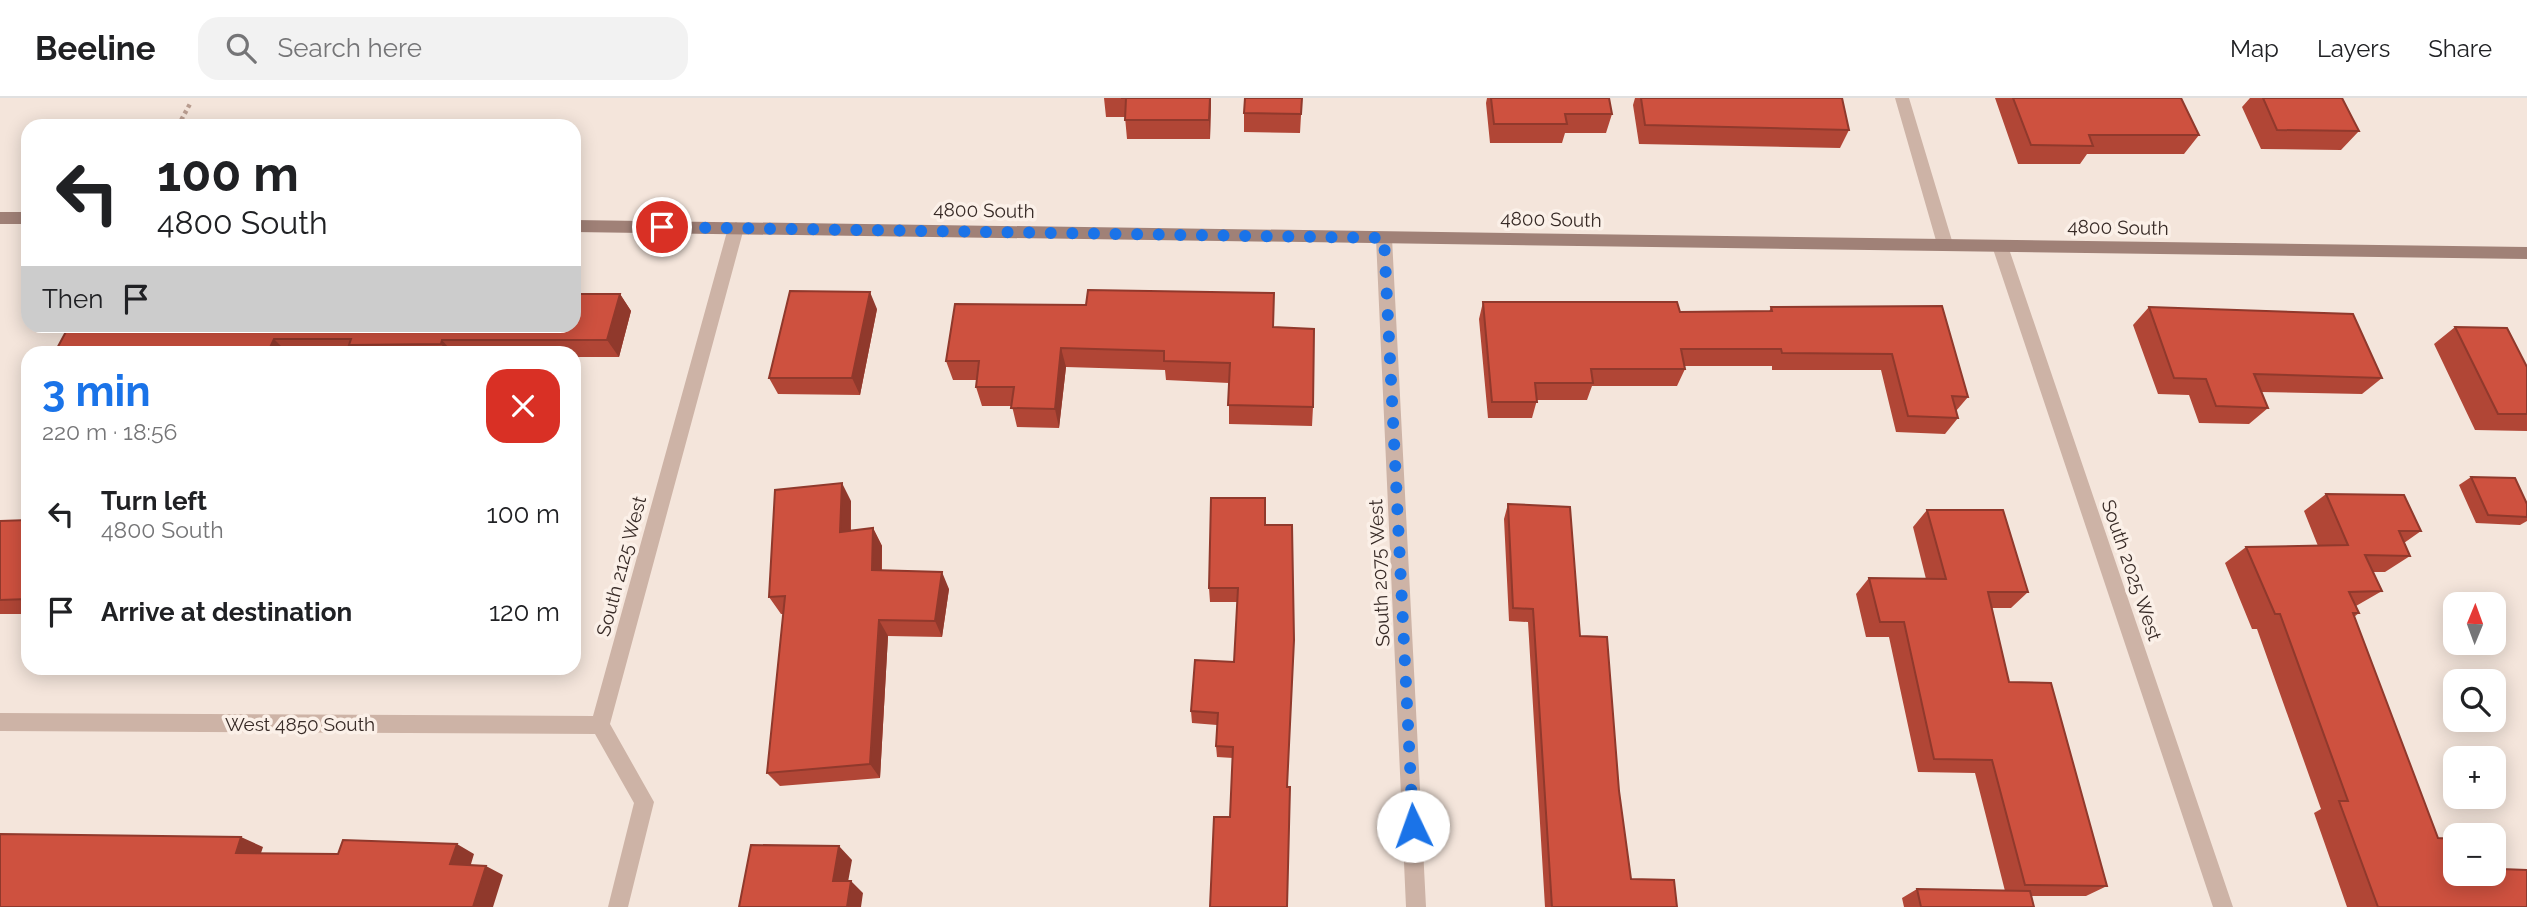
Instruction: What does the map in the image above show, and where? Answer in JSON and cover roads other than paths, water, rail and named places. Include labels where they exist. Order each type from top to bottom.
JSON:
[{"type":"main road","points":[[0,218],[21,218]]},
{"type":"main road","name":"4800 South","points":[[581,226],[2527,253]]},
{"type":"street","points":[[1902,98],[1945,244]]},
{"type":"street","name":"South 2125 West","points":[[600,725],[736,228]]},
{"type":"street","name":"South 2075 West","points":[[1384,238],[1416,907]]},
{"type":"street","name":"South 2025 West","points":[[2000,246],[2223,907]]},
{"type":"street","name":"West 4850 South","points":[[0,722],[600,725]]},
{"type":"street","points":[[600,725],[644,802],[618,907]]}]
